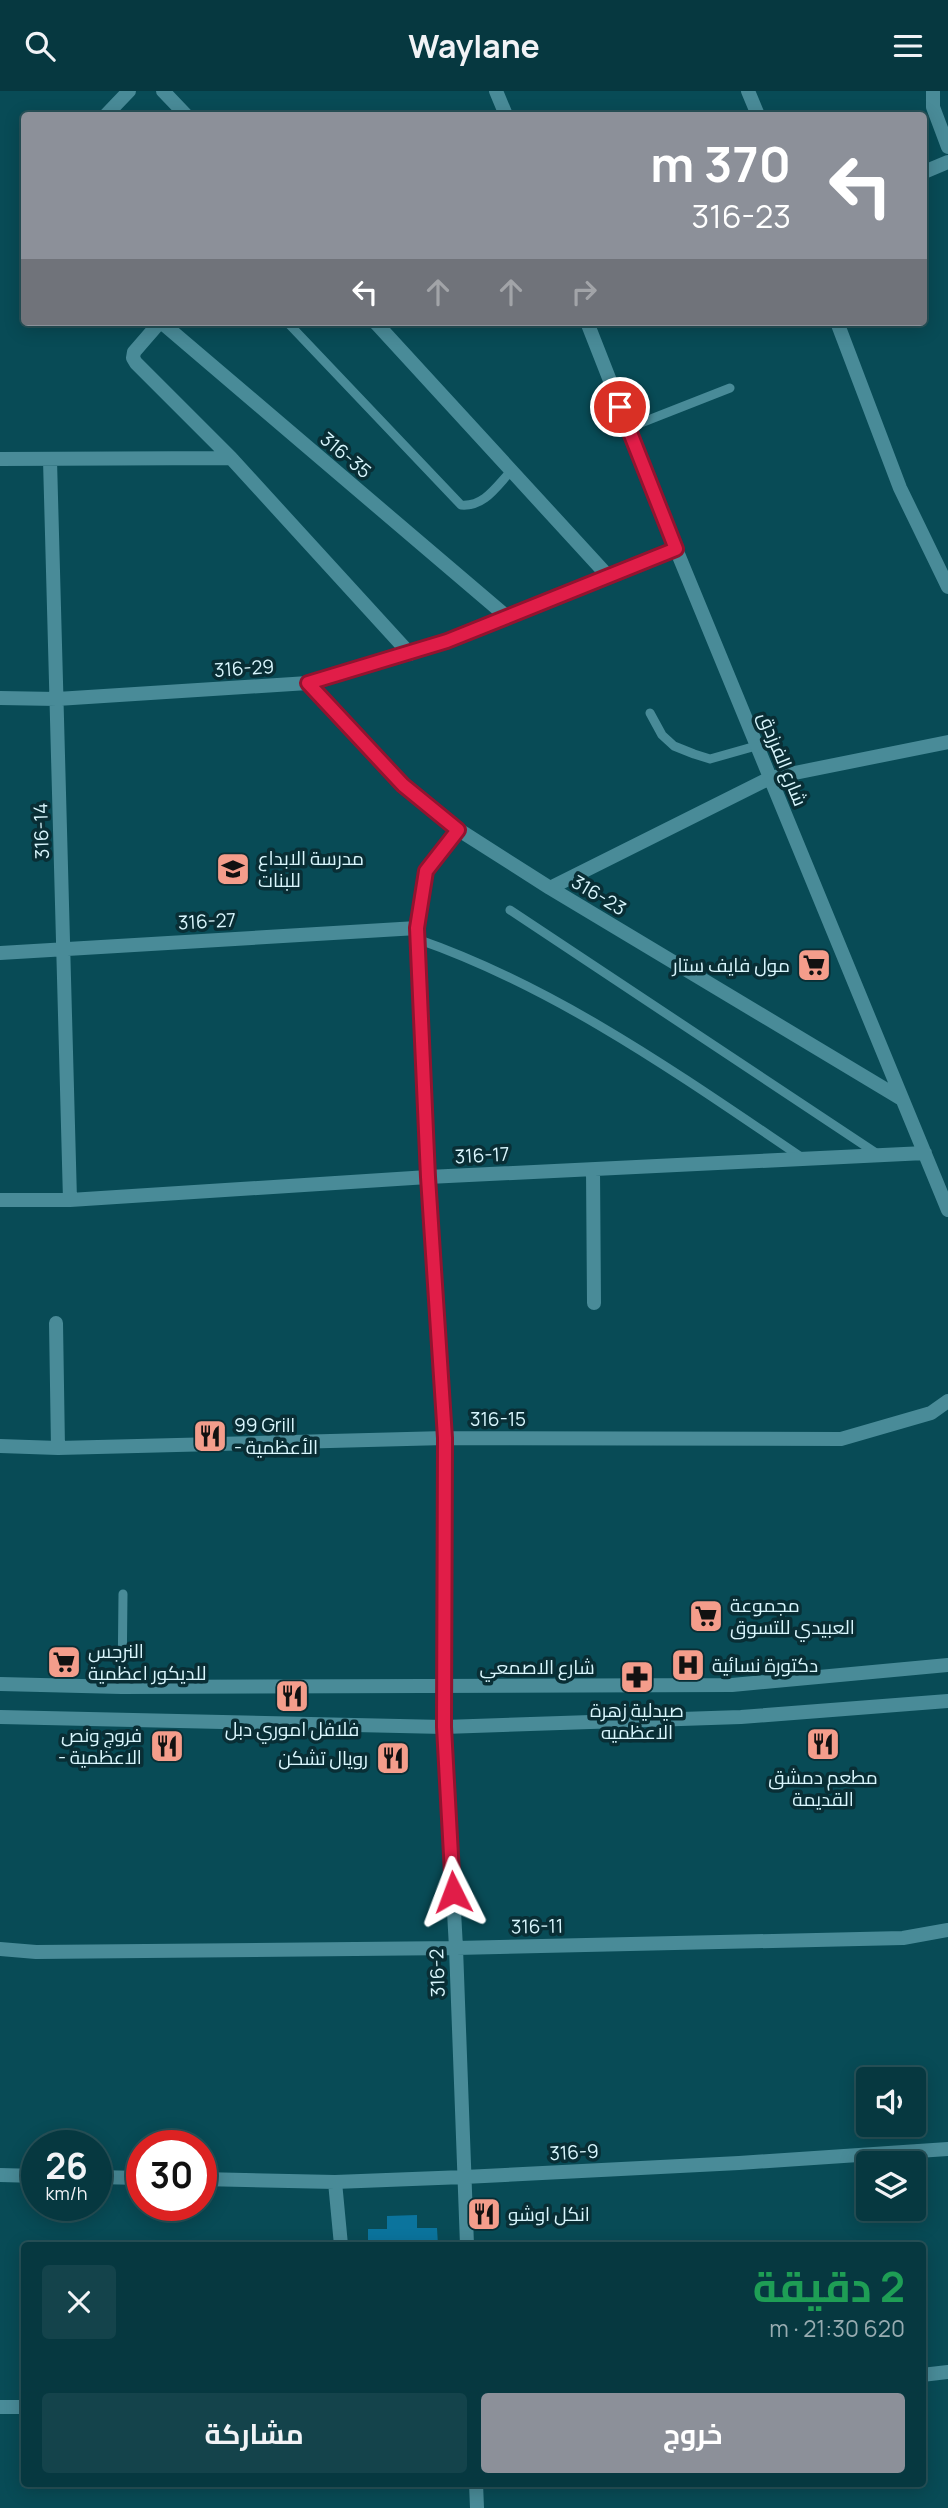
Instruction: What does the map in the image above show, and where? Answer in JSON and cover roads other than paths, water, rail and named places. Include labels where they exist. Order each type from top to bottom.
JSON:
[{"type":"street","points":[[109,112],[129,91]]},
{"type":"street","points":[[163,91],[183,112]]},
{"type":"street","points":[[496,91],[505,112]]},
{"type":"street","points":[[748,91],[757,112]]},
{"type":"street","points":[[933,91],[933,107],[948,147]]},
{"type":"street","points":[[927,171],[948,162]]},
{"type":"street","points":[[157,326],[134,352],[136,363],[231,458],[410,654]]},
{"type":"street","name":"316-35","points":[[165,326],[507,617]]},
{"type":"street","points":[[379,326],[608,576]]},
{"type":"street","name":"شارع الفرزدق","points":[[589,326],[756,746],[948,1210]]},
{"type":"street","points":[[839,326],[900,488],[948,587]]},
{"type":"street","points":[[0,459],[231,458]]},
{"type":"street","name":"316-14","points":[[50,460],[70,1200]]},
{"type":"street","name":"316-29","points":[[0,698],[57,699],[308,683],[410,654],[676,549]]},
{"type":"street","name":"316-23","points":[[308,683],[403,785],[458,830],[900,1098]]},
{"type":"street","points":[[550,888],[770,778],[948,742]]},
{"type":"street","name":"316-2","points":[[458,830],[426,871],[417,933],[428,1177],[445,1438],[444,1727],[456,1948],[467,2242]]},
{"type":"street","name":"316-27","points":[[0,953],[417,933]]},
{"type":"street","name":"316-17","points":[[0,1200],[70,1200],[428,1177],[925,1153]]},
{"type":"street","points":[[593,1170],[594,1303]]},
{"type":"street","points":[[56,1324],[58,1448]]},
{"type":"street","name":"316-15","points":[[0,1445],[58,1448],[445,1438],[841,1439],[931,1413],[948,1401]]},
{"type":"street","name":"شارع الاصمعي","points":[[0,1684],[122,1687],[732,1685],[948,1665]]},
{"type":"street","points":[[0,1717],[444,1727],[741,1717],[948,1701]]},
{"type":"street","name":"316-11","points":[[0,1949],[36,1952],[456,1948],[903,1938],[948,1930]]},
{"type":"street","name":"316-9","points":[[217,2179],[335,2182],[464,2177],[948,2149]]},
{"type":"street","points":[[0,2175],[21,2176]]},
{"type":"street","points":[[335,2182],[341,2242]]},
{"type":"street","points":[[926,2375],[948,2372]]},
{"type":"street","points":[[0,2407],[21,2407]]},
{"type":"street","points":[[476,2487],[477,2508]]},
{"type":"lane","points":[[291,326],[461,505],[482,503],[511,471]]},
{"type":"lane","points":[[628,428],[730,388]]},
{"type":"lane","points":[[650,713],[662,735],[674,745],[710,759],[756,746]]},
{"type":"lane","points":[[510,910],[880,1155]]},
{"type":"lane","points":[[417,933],[571,1009],[662,1063],[804,1159]]},
{"type":"lane","points":[[122,1687],[123,1594]]},
{"type":"place","name":"مدرسة الابداع للبنات","points":[[233,869]]},
{"type":"place","name":"مول فايف ستار","points":[[814,965]]},
{"type":"place","name":"99 Grill - الأعظمية","points":[[210,1436]]},
{"type":"place","name":"مجموعة العبيدي للتسوق","points":[[706,1616]]},
{"type":"place","name":"النرجس للديكور اعظمية","points":[[64,1662]]},
{"type":"place","name":"دكتورة نسائية","points":[[688,1665]]},
{"type":"place","name":"صيدلية زهرة الاعظميه","points":[[637,1677]]},
{"type":"place","name":"فلافل اموري دبل","points":[[292,1696]]},
{"type":"place","name":"مطعم دمشق القديمة","points":[[823,1744]]},
{"type":"place","name":"فروج ونص - الاعظمية","points":[[167,1746]]},
{"type":"place","name":"رويال تشكن","points":[[393,1758]]},
{"type":"place","name":"انكل اوشو","points":[[484,2214]]}]
